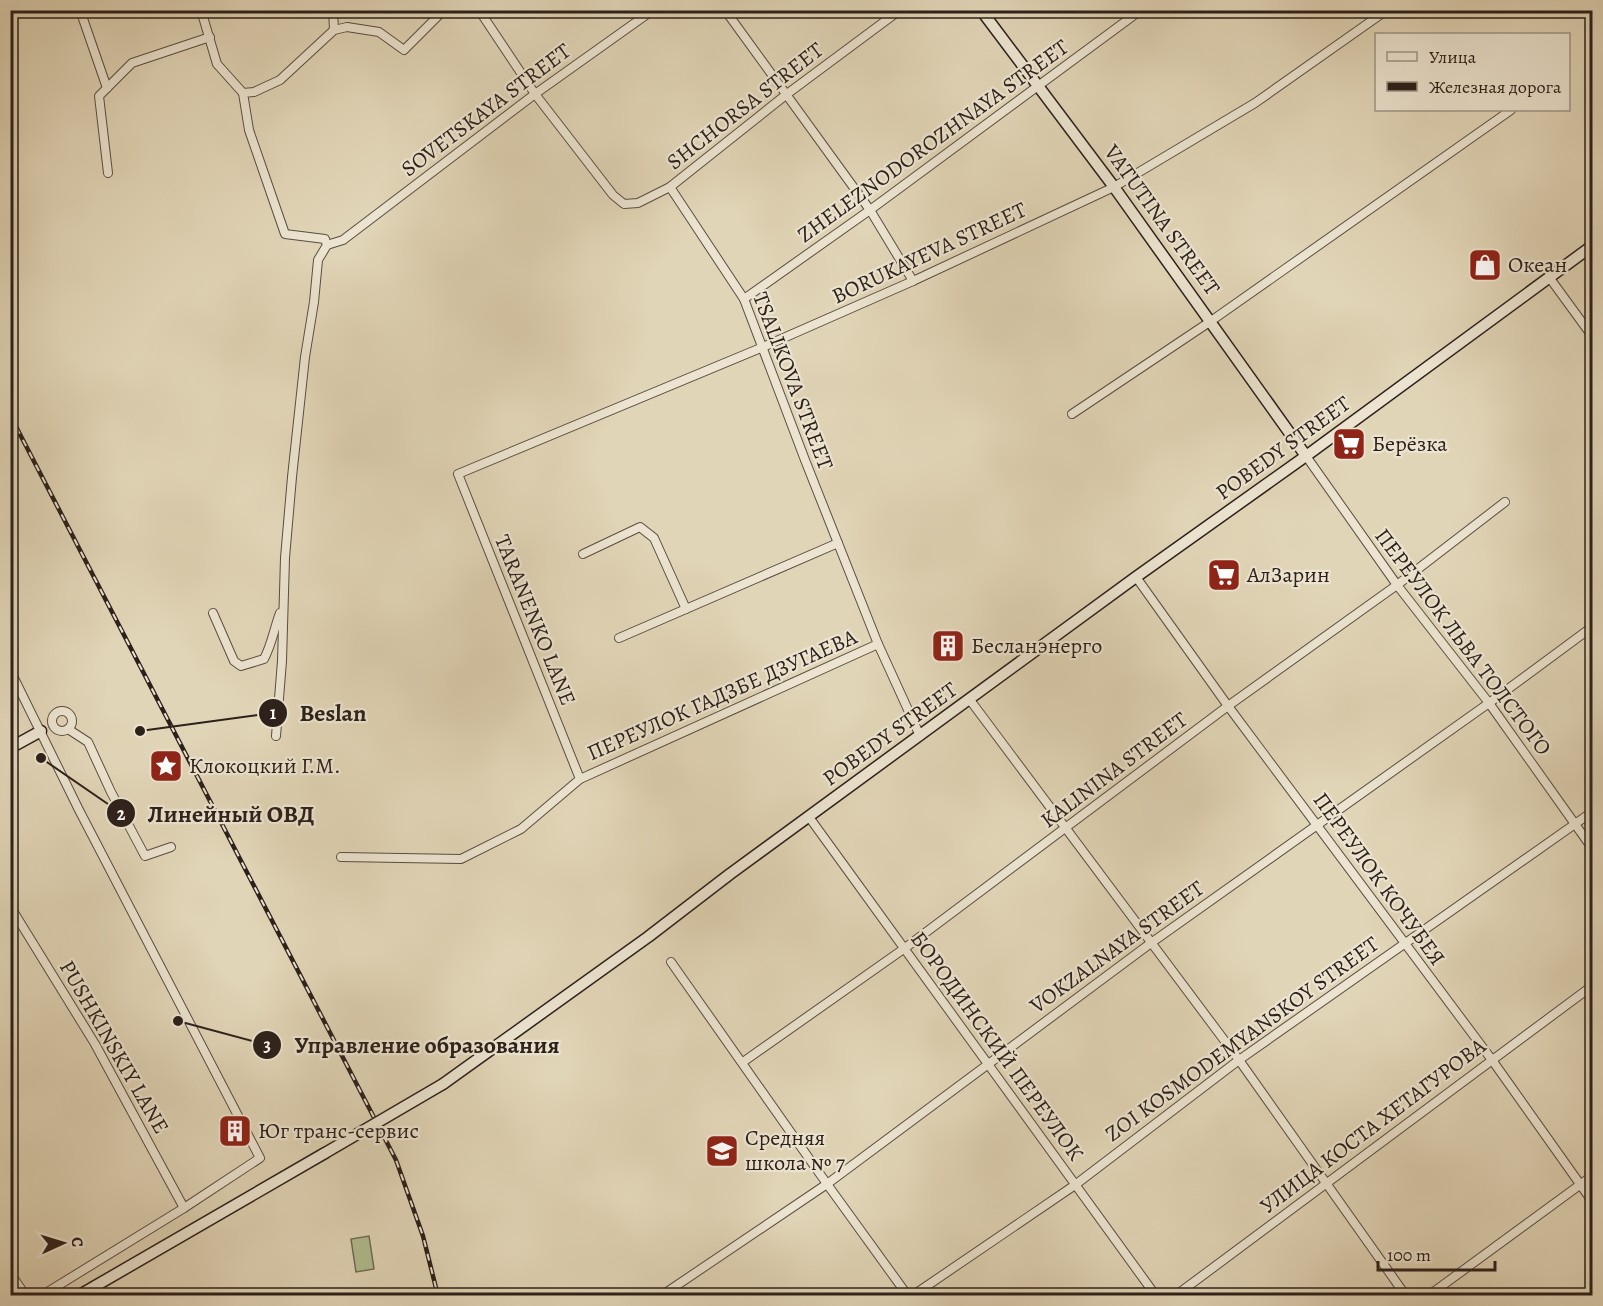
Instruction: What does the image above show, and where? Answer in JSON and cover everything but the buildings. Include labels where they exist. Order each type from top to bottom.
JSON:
[{"type":"main road","name":"VATUTINA STREET","points":[[981,10],[1114,187],[1306,456]]},
{"type":"main road","name":"POBEDY STREET","points":[[78,1296],[443,1084],[648,937],[730,874],[1136,577],[1593,246]]},
{"type":"main road","points":[[10,748],[41,731]]},
{"type":"street","points":[[80,10],[107,88]]},
{"type":"street","points":[[201,10],[217,64],[243,93],[249,130],[285,234],[326,239],[327,245],[318,260],[305,357],[285,558],[282,662],[276,736]]},
{"type":"street","points":[[333,10],[334,30]]},
{"type":"street","points":[[243,93],[254,92],[280,80],[334,30],[347,27],[379,32],[404,50],[444,10]]},
{"type":"street","points":[[479,10],[535,94],[613,195],[624,204],[638,203],[670,187]]},
{"type":"street","name":"SOVETSKAYA STREET","points":[[327,245],[343,240],[535,94],[653,10]]},
{"type":"street","points":[[724,10],[870,210],[914,281]]},
{"type":"street","name":"SHCHORSA STREET","points":[[670,187],[787,94],[900,10]]},
{"type":"street","name":"ZHELEZNODOROZHNAYA STREET","points":[[744,299],[870,210],[1141,10]]},
{"type":"street","name":"BORUKAYEVA STREET","points":[[458,474],[763,347],[914,281],[1114,187],[1255,103],[1387,10]]},
{"type":"street","points":[[108,173],[99,96],[132,63],[210,37]]},
{"type":"street","points":[[1072,414],[1211,321],[1511,111]]},
{"type":"street","name":"TSALIKOVA STREET","points":[[670,187],[744,299],[878,644],[920,736]]},
{"type":"street","points":[[1549,277],[1593,336]]},
{"type":"street","name":"ПЕРЕУЛОК ЛЬВА ТОЛСТОГО","points":[[1306,456],[1397,585],[1488,704],[1593,848]]},
{"type":"street","name":"TARANENKO LANE","points":[[458,474],[580,779]]},
{"type":"street","name":"KALININA STREET","points":[[743,1062],[905,948],[1228,706],[1397,585],[1505,502]]},
{"type":"street","points":[[583,554],[640,527],[654,538],[686,609]]},
{"type":"street","points":[[619,638],[838,543]]},
{"type":"street","name":"ПЕРЕУЛОК КОЧУБЕЯ","points":[[1136,577],[1228,706],[1492,1060],[1593,1202]]},
{"type":"street","points":[[213,613],[234,661],[241,666],[264,659],[272,644],[274,629],[283,605]]},
{"type":"street","name":"VOKZALNAYA STREET","points":[[661,1296],[827,1184],[1151,943],[1318,826],[1593,627]]},
{"type":"street","name":"ПЕРЕУЛОК ГАДЗБЕ ДЗУГАЕВА","points":[[341,857],[461,859],[521,830],[580,779],[878,644]]},
{"type":"street","points":[[10,670],[79,810],[260,1158],[41,1296]]},
{"type":"street","points":[[970,700],[1239,1060],[1406,1296]]},
{"type":"street","points":[[53,725],[55,714],[64,712],[70,715],[72,729],[88,742],[145,856],[171,848]]},
{"type":"street","points":[[41,731],[53,725]]},
{"type":"street","points":[[53,725],[61,731],[72,729]]},
{"type":"street","name":"ZOI KOSMODEMYANSKOY STREET","points":[[910,1296],[1075,1185],[1239,1060],[1593,812]]},
{"type":"street","name":"БОРОДИНСКИЙ ПЕРЕУЛОК","points":[[809,817],[1156,1296]]},
{"type":"street","name":"PUSHKINSKIY LANE","points":[[10,906],[95,1044],[184,1208]]},
{"type":"street","points":[[671,962],[827,1184],[910,1296]]},
{"type":"street","name":"УЛИЦА КОСТА ХЕТАГУРОВА","points":[[1174,1296],[1593,986]]},
{"type":"street","points":[[1428,1296],[1593,1176]]},
{"type":"street","points":[[10,1273],[26,1296]]},
{"type":"green space","points":[[369,1236],[374,1269],[356,1272],[351,1239]]},
{"type":"railway","points":[[10,415],[396,1160],[423,1236],[438,1296]]},
{"type":"place","name":"Океан","points":[[1485,265]]},
{"type":"place","name":"Берёзка","points":[[1349,444]]},
{"type":"place","name":"АлЗарин","points":[[1224,575]]},
{"type":"place","name":"Бесланэнерго","points":[[948,646]]},
{"type":"place","name":"Beslan","points":[[140,731]]},
{"type":"place","name":"Линейный ОВД","points":[[41,758]]},
{"type":"place","name":"Клокоцкий Г.М.","points":[[166,766]]},
{"type":"place","name":"Управление образования","points":[[178,1021]]},
{"type":"place","name":"Юг транс-сервис","points":[[235,1131]]},
{"type":"place","name":"Средняя школа № 7","points":[[722,1151]]}]
